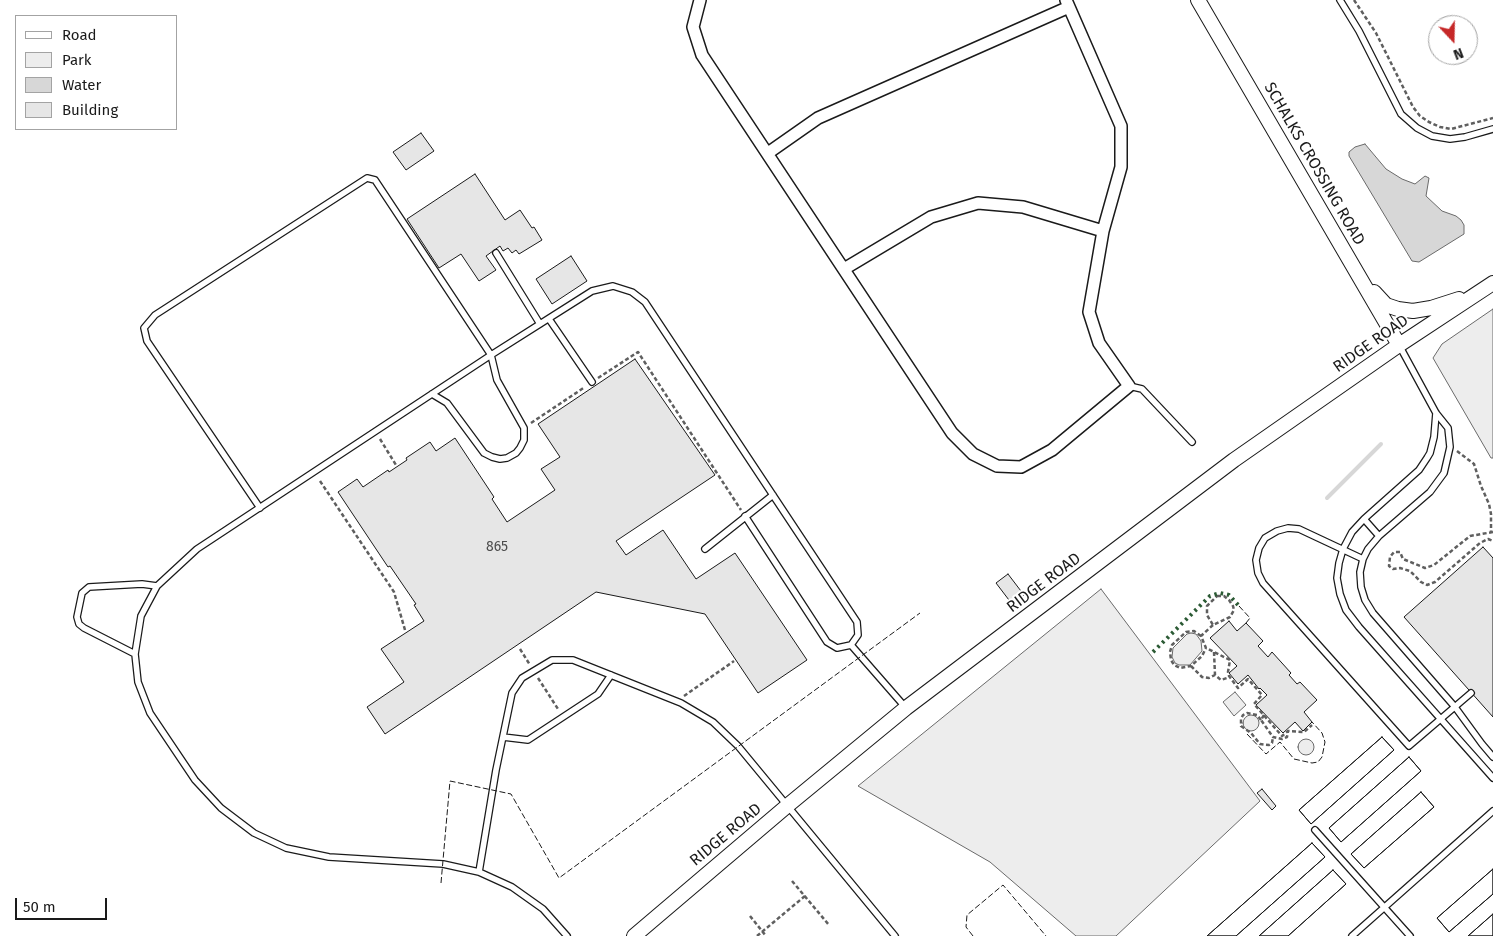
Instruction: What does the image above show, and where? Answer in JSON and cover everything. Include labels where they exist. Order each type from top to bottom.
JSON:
[{"type":"street","points":[[700,0],[693,26],[702,55],[952,433],[973,454],[997,466],[1021,467],[1052,450],[1129,386],[1100,343],[1089,312],[1104,231],[1121,167],[1121,126],[1068,3],[818,118],[768,153]]},
{"type":"street","name":"SCHALKS CROSSING ROAD","points":[[1198,0],[1399,345]]},
{"type":"street","points":[[844,269],[931,217],[978,203],[1023,207],[1104,231]]},
{"type":"street","points":[[1361,278],[1386,304],[1398,309],[1413,311],[1431,308],[1474,294]]},
{"type":"street","name":"RIDGE ROAD","points":[[634,936],[906,708],[1234,460],[1399,345],[1493,283]]},
{"type":"lane","points":[[1340,0],[1359,31],[1401,114],[1417,128],[1432,136],[1450,139],[1493,130]]},
{"type":"lane","points":[[260,508],[147,341],[144,328],[155,315],[368,178],[375,180],[491,355],[497,380],[524,428],[524,440],[520,448],[516,453],[507,458],[500,459],[484,453],[447,403],[432,394]]},
{"type":"lane","points":[[496,253],[540,324]]},
{"type":"lane","points":[[567,936],[543,909],[512,887],[479,872],[443,864],[329,857],[286,848],[254,833],[221,808],[195,780],[150,713],[138,682],[136,654],[142,616],[157,586],[197,549],[549,318],[592,291],[613,286],[632,292],[645,302],[857,622],[858,635],[851,645],[837,648],[827,642],[745,516]]},
{"type":"lane","points":[[549,318],[592,382]]},
{"type":"lane","points":[[1399,345],[1436,413],[1448,428],[1450,447],[1444,473],[1430,492],[1379,536],[1368,549],[1360,572],[1361,587],[1365,600],[1373,613],[1455,707],[1493,757]]},
{"type":"lane","points":[[1129,386],[1142,389],[1192,442]]},
{"type":"lane","points":[[1436,413],[1434,437],[1430,453],[1420,470],[1364,519],[1352,532],[1343,549],[1337,578],[1346,610],[1359,627],[1493,778]]},
{"type":"lane","points":[[705,548],[772,495]]},
{"type":"lane","points":[[1364,519],[1379,536]]},
{"type":"lane","points":[[1363,559],[1299,529],[1288,528],[1277,531],[1266,538],[1258,548],[1256,560],[1258,573],[1263,583],[1409,746],[1471,693]]},
{"type":"lane","points":[[136,654],[84,628],[80,624],[77,617],[82,592],[89,587],[142,584],[157,586]]},
{"type":"lane","points":[[851,645],[906,708]]},
{"type":"lane","points":[[479,872],[512,693],[522,678],[552,660],[573,660],[681,703],[713,722],[738,746],[893,935]]},
{"type":"lane","points":[[503,737],[528,740],[598,694],[611,675]]},
{"type":"lane","points":[[1352,936],[1493,811]]},
{"type":"lane","points":[[1315,830],[1410,936]]},
{"type":"path","points":[[1354,0],[1376,33],[1412,107],[1420,116],[1440,127],[1451,128],[1462,127],[1493,118]]},
{"type":"path","points":[[524,428],[638,352],[745,516]]},
{"type":"path","points":[[375,432],[396,465]]},
{"type":"path","points":[[1450,447],[1474,464],[1492,514],[1492,532],[1470,536],[1434,565],[1425,568],[1403,559],[1400,552],[1394,552],[1390,557],[1389,566],[1393,569],[1400,568],[1410,571],[1427,585],[1435,582],[1480,542],[1488,539],[1493,540]]},
{"type":"path","points":[[320,481],[394,592],[405,630]]},
{"type":"path","points":[[1201,636],[1213,625],[1230,617],[1234,610],[1233,606],[1224,596],[1217,596],[1207,606],[1207,615],[1213,625]]},
{"type":"path","points":[[1206,648],[1202,656],[1190,666],[1180,668],[1174,665],[1171,660],[1170,652],[1172,645],[1186,632],[1194,631],[1201,636],[1206,648],[1230,660],[1229,676],[1238,688],[1248,679],[1262,696],[1254,704],[1282,736],[1288,731],[1304,732],[1312,725]]},
{"type":"path","points":[[520,649],[563,717]]},
{"type":"path","points":[[1214,652],[1215,676]]},
{"type":"path","points":[[681,703],[684,695],[734,661]]},
{"type":"path","points":[[1190,666],[1202,677],[1209,678],[1215,676]]},
{"type":"path","points":[[1215,676],[1221,680],[1229,676]]},
{"type":"path","points":[[1247,713],[1257,715],[1273,737],[1272,743],[1269,745],[1260,744],[1242,726],[1241,719],[1243,715],[1247,713]]},
{"type":"path","points":[[1261,720],[1264,715]]},
{"type":"path","points":[[1273,737],[1282,738],[1288,736],[1288,731]]},
{"type":"path","points":[[792,880],[829,925]]},
{"type":"path","points":[[756,936],[805,896]]},
{"type":"path","points":[[750,916],[766,936]]},
{"type":"green space","points":[[1493,309],[1493,458],[1491,458],[1433,358],[1442,344]]},
{"type":"green space","points":[[1101,589],[1260,801],[1116,936],[1076,936],[990,862],[858,786]]},
{"type":"green space","points":[[1187,634],[1196,634],[1201,641],[1202,651],[1190,665],[1179,665],[1175,663],[1172,657],[1173,648]]},
{"type":"green space","points":[[1235,692],[1246,705],[1234,716],[1223,702]]},
{"type":"green space","points":[[1248,715],[1254,715],[1259,720],[1257,729],[1248,731],[1243,726],[1243,720]]},
{"type":"green space","points":[[1306,739],[1312,741],[1314,747],[1312,753],[1306,755],[1300,753],[1298,747],[1300,741]]},
{"type":"water","points":[[1365,144],[1386,169],[1402,179],[1415,184],[1425,176],[1429,178],[1426,196],[1442,211],[1461,220],[1464,225],[1464,234],[1419,262],[1412,261],[1349,156],[1349,152],[1355,147]]},
{"type":"building","points":[[421,133],[434,151],[406,170],[393,152]]},
{"type":"building","points":[[475,174],[505,220],[520,210],[542,240],[519,254],[516,250],[512,253],[508,248],[503,251],[500,246],[486,256],[496,270],[479,281],[461,254],[439,268],[407,219]]},
{"type":"building","points":[[571,256],[587,281],[552,304],[536,279]]},
{"type":"building","points":[[635,359],[715,475],[616,541],[626,555],[663,530],[696,579],[735,553],[807,660],[758,693],[705,614],[596,592],[385,734],[367,707],[404,682],[381,649],[424,621],[414,605],[416,604],[390,566],[388,567],[338,492],[357,479],[363,487],[407,460],[406,458],[430,442],[436,451],[455,438],[494,497],[492,499],[507,522],[555,490],[541,469],[560,457],[538,424]]},
{"type":"building","points":[[1483,547],[1493,558],[1493,717],[1404,617]]},
{"type":"building","points":[[1008,574],[1024,595],[1012,604],[996,583]]},
{"type":"building","points":[[1229,621],[1237,631],[1246,623],[1263,641],[1258,646],[1268,657],[1272,652],[1291,673],[1289,675],[1297,684],[1300,682],[1317,700],[1304,712],[1312,722],[1303,731],[1295,722],[1283,733],[1256,705],[1267,695],[1259,689],[1248,675],[1238,684],[1229,673],[1237,666],[1210,638]]},
{"type":"building","points":[[1382,737],[1394,750],[1311,824],[1299,810]]},
{"type":"building","points":[[1382,737],[1394,750],[1311,824],[1299,810]]},
{"type":"building","points":[[1409,757],[1421,771],[1341,842],[1329,828]]},
{"type":"building","points":[[1409,757],[1421,771],[1341,842],[1329,828]]},
{"type":"building","points":[[1262,789],[1276,806],[1272,810],[1257,793]]},
{"type":"building","points":[[1421,792],[1434,807],[1364,868],[1351,854]]},
{"type":"building","points":[[1421,792],[1434,807],[1364,868],[1351,854]]},
{"type":"building","points":[[1312,843],[1325,857],[1236,936],[1207,936]]},
{"type":"building","points":[[1312,843],[1325,857],[1236,936],[1207,936]]},
{"type":"building","points":[[1493,869],[1493,894],[1449,932],[1437,918]]},
{"type":"building","points":[[1493,869],[1493,894],[1449,932],[1437,918]]},
{"type":"building","points":[[1333,870],[1346,884],[1288,936],[1259,936]]},
{"type":"building","points":[[1333,870],[1346,884],[1288,936],[1259,936]]},
{"type":"building","points":[[1493,914],[1493,936],[1468,936]]},
{"type":"building","points":[[1493,914],[1493,936],[1468,936]]},
{"type":"waterway","points":[[1327,498],[1381,444]]},
{"type":"hedge","points":[[1153,652],[1210,596],[1220,593],[1229,595],[1239,606]]},
{"type":"fence","points":[[1239,606],[1250,618],[1246,623]]},
{"type":"fence","points":[[441,883],[450,781],[511,794],[559,878],[920,613]]},
{"type":"fence","points":[[1247,734],[1266,754],[1280,742],[1294,759],[1312,763],[1318,762],[1322,757],[1325,742],[1322,733],[1312,722]]},
{"type":"fence","points":[[973,936],[966,927],[967,915],[1003,885],[1046,936]]}]
